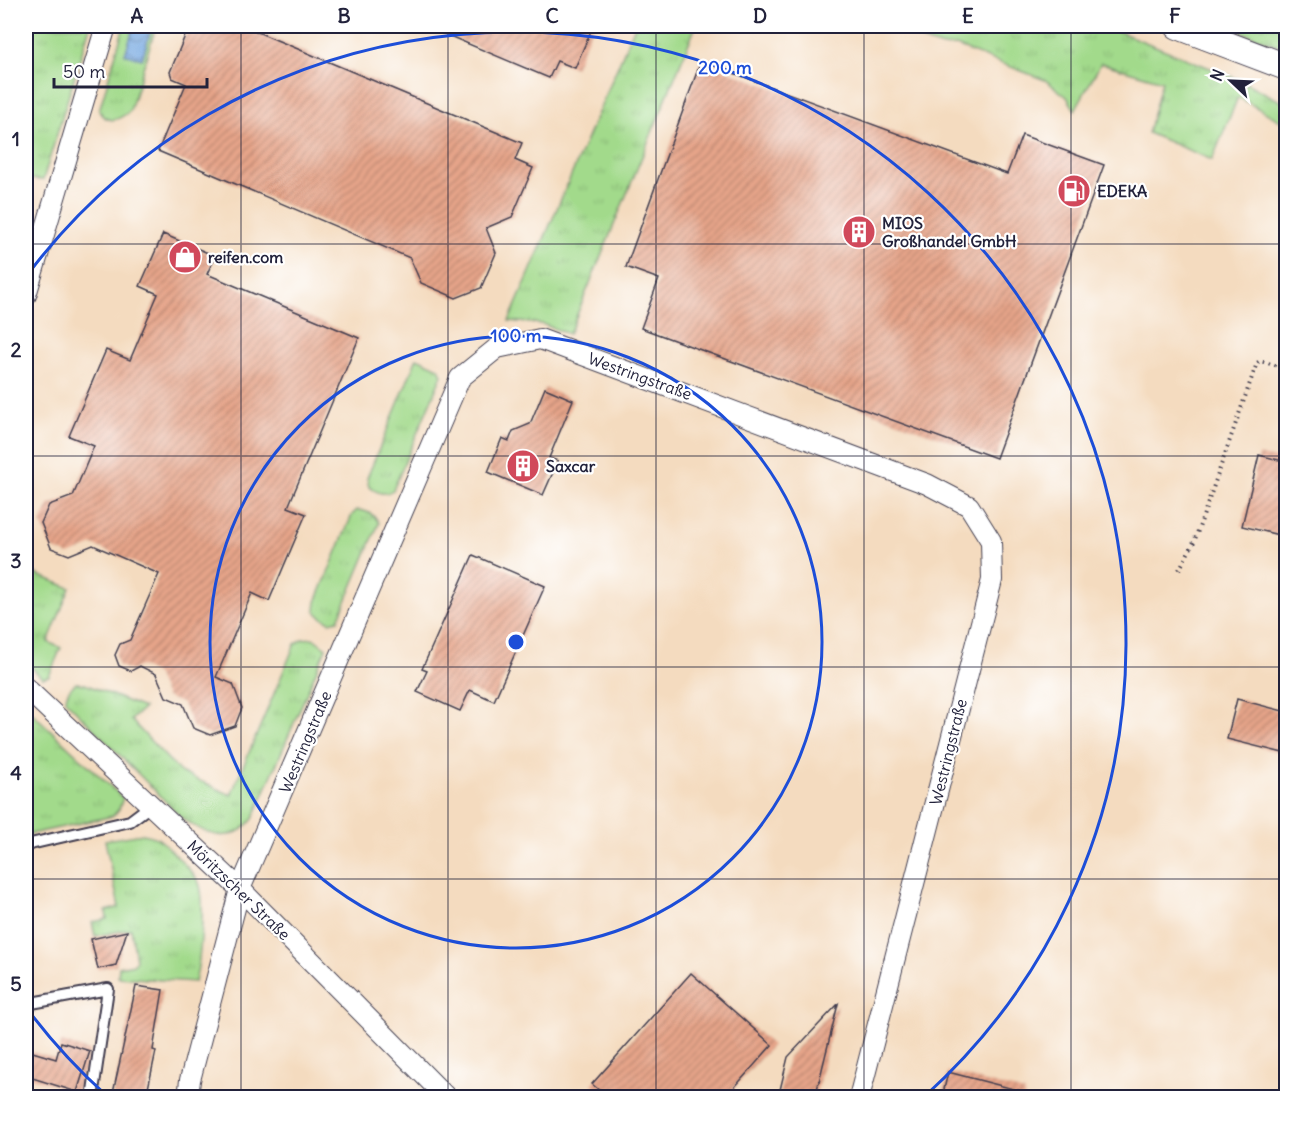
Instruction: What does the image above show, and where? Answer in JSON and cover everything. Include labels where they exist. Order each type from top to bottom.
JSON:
[{"type":"street","points":[[26,295],[106,26]]},
{"type":"street","points":[[1178,26],[1287,67]]},
{"type":"street","name":"Westringstraße","points":[[188,1098],[190,1080],[240,889],[460,378],[496,348],[540,339],[927,484],[969,506],[992,541],[992,580],[983,618],[859,1098]]},
{"type":"street","name":"Möritzscher Straße","points":[[26,688],[240,889],[447,1098]]},
{"type":"lane","points":[[26,845],[130,821],[150,806]]},
{"type":"lane","points":[[26,1004],[108,988],[92,1098]]},
{"type":"path","points":[[1179,570],[1194,542],[1257,363],[1260,361],[1287,368]]},
{"type":"green space","points":[[26,26],[90,26],[43,180],[26,179]]},
{"type":"green space","points":[[124,26],[134,26],[126,53],[142,59],[152,26],[156,26],[130,111],[118,119],[110,120],[99,111]]},
{"type":"green space","points":[[635,26],[692,26],[695,28],[569,334],[542,324],[509,321]]},
{"type":"green space","points":[[882,26],[1105,26],[1240,80],[1286,104],[1286,124],[1238,97],[1212,160],[1148,133],[1162,81],[1101,63],[1075,110],[1067,97],[1045,80],[956,46],[942,47]]},
{"type":"green space","points":[[1225,26],[1286,26],[1286,48],[1283,47]]},
{"type":"green space","points":[[417,358],[439,368],[442,375],[393,490],[381,493],[369,487],[367,478]]},
{"type":"green space","points":[[357,510],[370,514],[379,523],[338,620],[330,622],[315,610],[316,602],[352,515]]},
{"type":"green space","points":[[26,570],[70,588],[48,642],[61,648],[49,676],[42,678],[26,662]]},
{"type":"green space","points":[[313,638],[326,648],[253,819],[236,833],[219,835],[210,833],[182,818],[66,701],[69,690],[76,683],[85,684],[144,708],[131,720],[180,772],[231,795],[295,644],[303,639]]},
{"type":"green space","points":[[26,707],[123,798],[119,809],[113,816],[26,835]]},
{"type":"green space","points":[[143,834],[161,841],[199,883],[202,917],[195,982],[118,977],[119,967],[134,964],[136,960],[131,929],[95,936],[92,922],[107,919],[106,911],[119,907],[105,840]]},
{"type":"water","points":[[134,26],[152,26],[142,59],[125,54]]},
{"type":"building","points":[[189,26],[208,31],[211,26],[243,26],[522,143],[515,160],[533,168],[512,217],[486,228],[496,253],[481,288],[456,298],[421,283],[410,258],[158,151],[186,84],[172,78],[170,72]]},
{"type":"building","points":[[426,26],[593,26],[575,68],[557,61],[549,78]]},
{"type":"building","name":"MIOS Großhandel GmbH","points":[[701,61],[1007,174],[1022,135],[1104,165],[996,458],[641,328],[659,279],[626,267]]},
{"type":"building","points":[[163,234],[215,256],[207,274],[359,338],[288,507],[306,514],[269,601],[252,593],[216,677],[233,684],[242,708],[235,726],[210,735],[193,728],[183,704],[166,697],[156,674],[140,666],[131,671],[119,666],[115,655],[120,644],[130,640],[159,574],[93,545],[69,555],[51,548],[41,523],[49,505],[73,496],[94,446],[69,436],[106,350],[130,360],[158,294],[140,286]]},
{"type":"building","points":[[545,388],[573,400],[549,458],[558,461],[543,495],[488,472],[502,438],[509,441],[513,431],[530,424]]},
{"type":"building","points":[[1259,455],[1287,462],[1287,537],[1242,526]]},
{"type":"building","points":[[473,555],[545,586],[494,701],[470,690],[460,711],[417,692],[427,671],[422,669]]},
{"type":"building","points":[[1237,699],[1287,712],[1287,754],[1227,739]]},
{"type":"building","points":[[127,931],[116,965],[98,969],[91,939]]},
{"type":"building","points":[[691,973],[772,1045],[725,1098],[608,1098],[592,1084]]},
{"type":"building","points":[[136,986],[163,990],[153,1050],[156,1051],[146,1098],[112,1098]]},
{"type":"building","points":[[838,1004],[815,1098],[778,1098],[788,1057]]},
{"type":"building","points":[[61,1042],[90,1051],[77,1092],[26,1076],[26,1050],[56,1059]]},
{"type":"building","points":[[948,1072],[1025,1092],[1024,1098],[942,1098]]},
{"type":"place","name":"EDEKA","points":[[1074,191]]},
{"type":"place","name":"MIOS Großhandel GmbH","points":[[859,232]]},
{"type":"place","name":"reifen.com","points":[[185,257]]},
{"type":"place","name":"Saxcar","points":[[523,466]]}]
